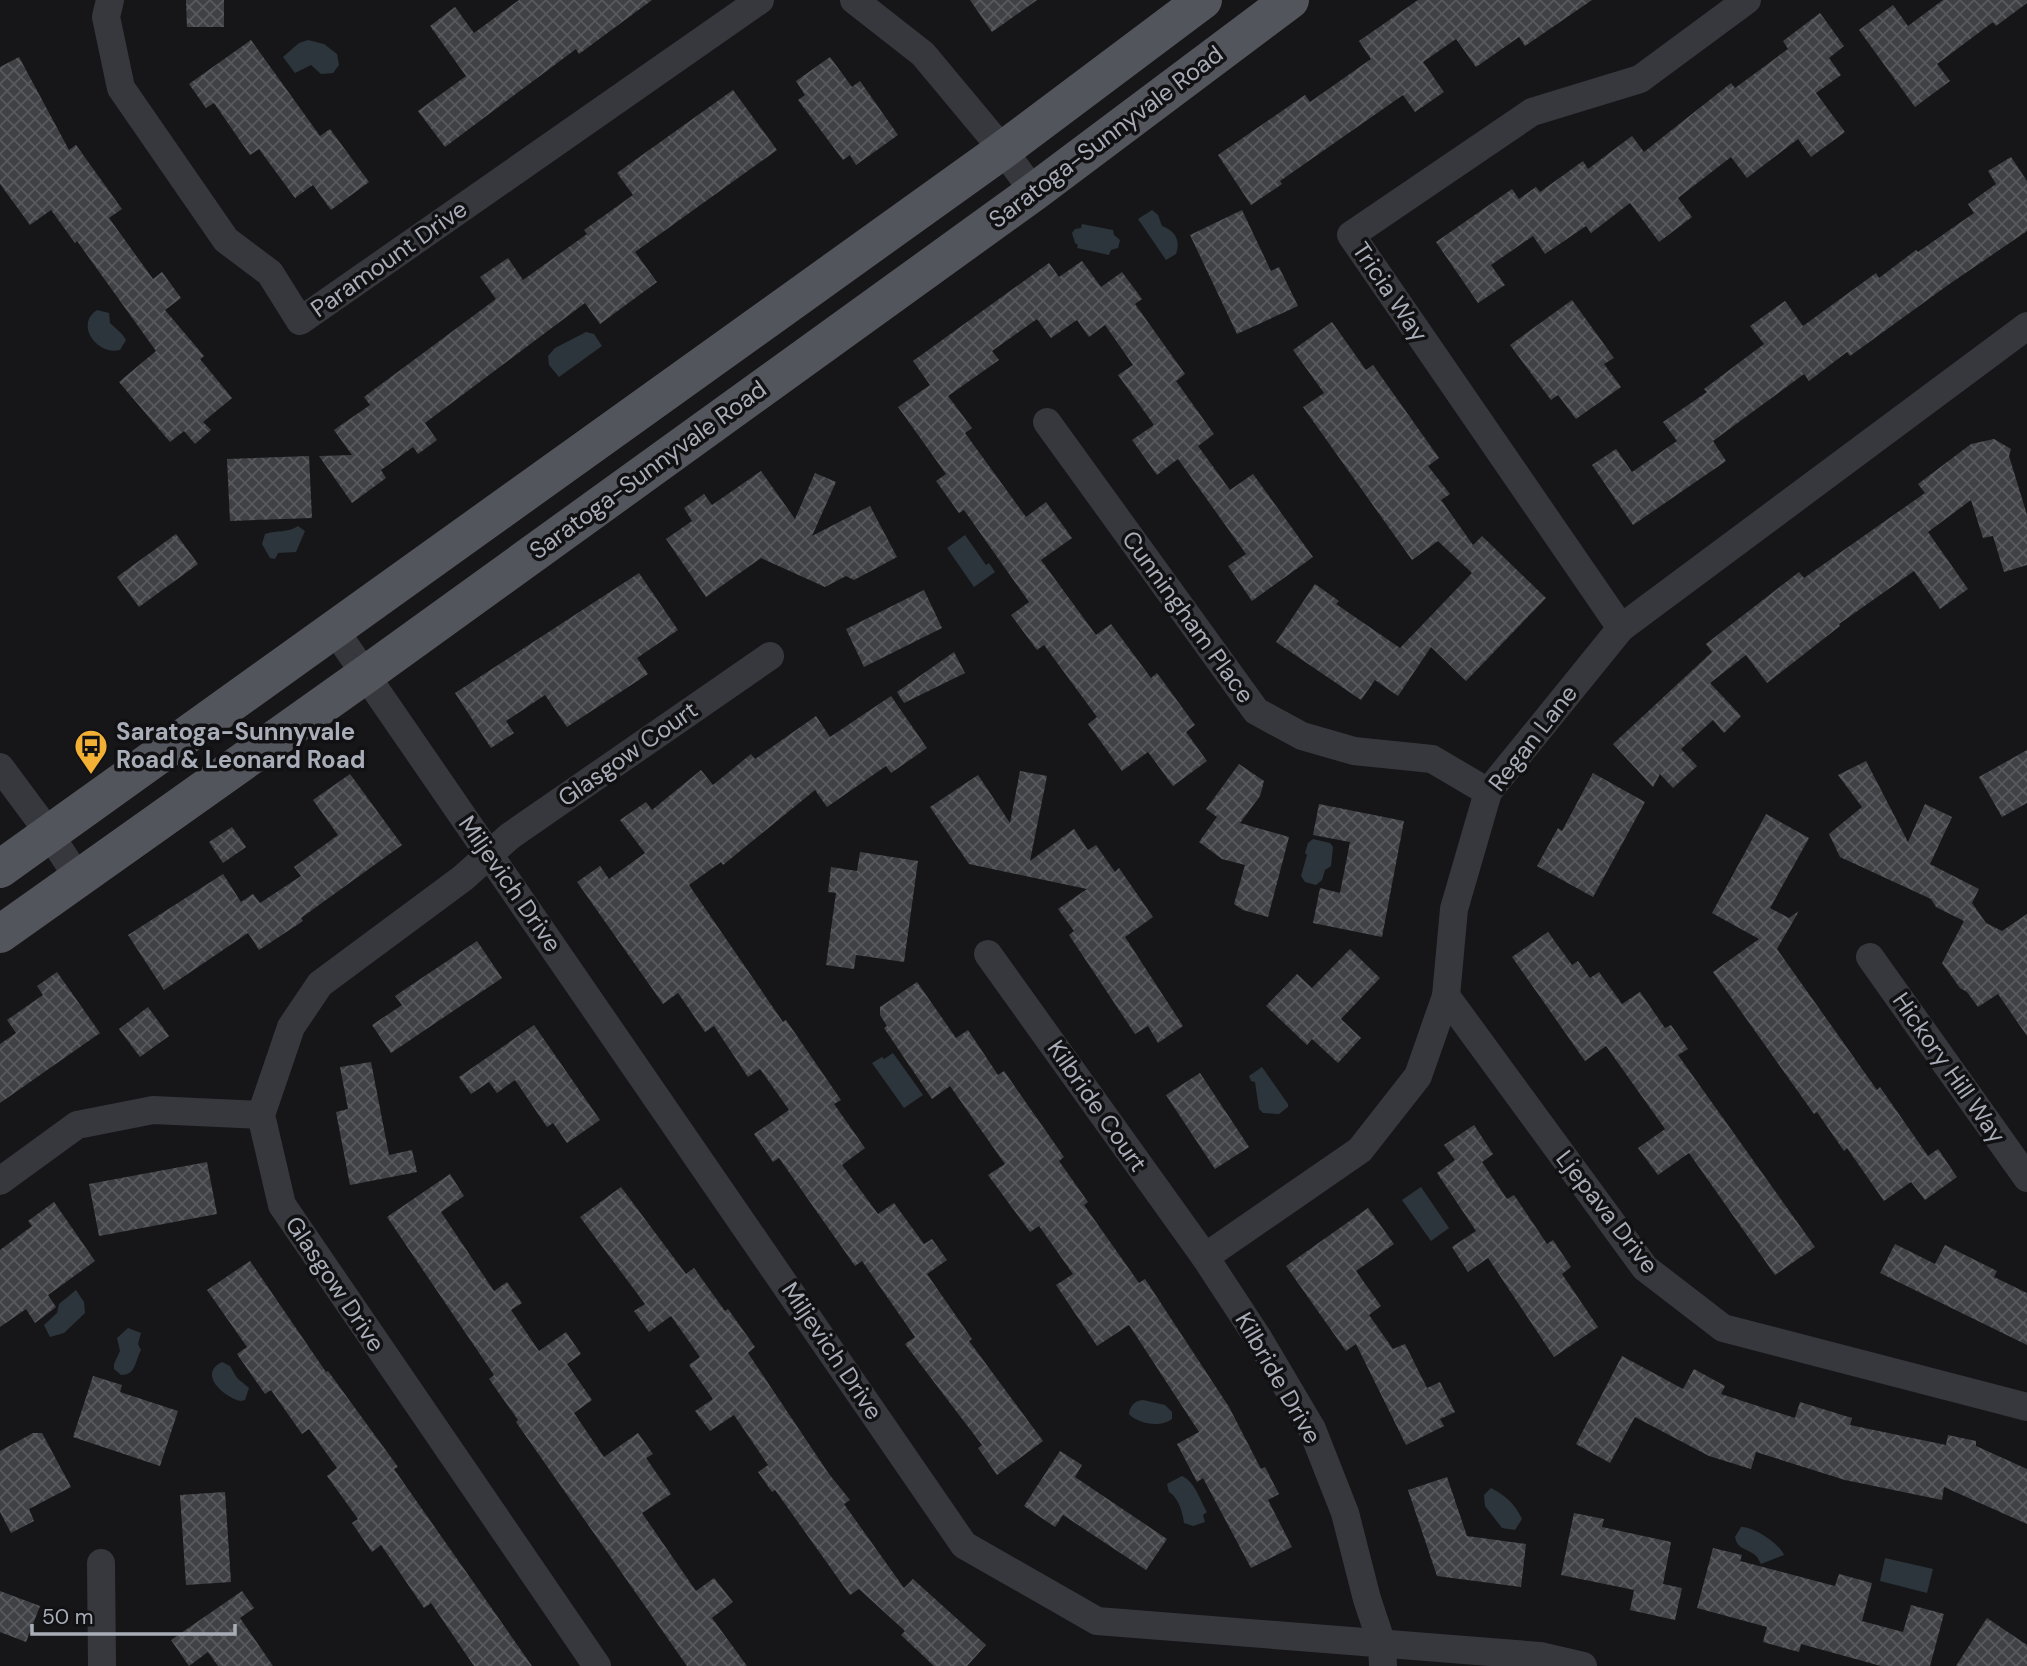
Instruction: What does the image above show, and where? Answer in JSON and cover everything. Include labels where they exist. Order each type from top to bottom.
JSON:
[{"type":"main road","points":[[0,869],[1003,150],[1203,0]]},
{"type":"main road","name":"Saratoga-Sunnyvale Road","points":[[0,934],[365,675],[1034,192],[1290,0]]},
{"type":"street","name":"Paramount Drive","points":[[110,0],[106,18],[121,88],[226,240],[270,273],[300,321],[760,0]]},
{"type":"street","points":[[854,0],[923,54],[1003,150],[1034,192]]},
{"type":"street","name":"Tricia Way","points":[[1621,628],[1351,235],[1532,112],[1640,79],[1747,0]]},
{"type":"street","name":"Regan Lane","points":[[1205,1257],[1360,1150],[1418,1076],[1446,996],[1454,909],[1488,792],[1621,628],[2027,326]]},
{"type":"street","name":"Cunningham Place","points":[[1047,422],[1256,711],[1302,736],[1354,751],[1432,759],[1488,792]]},
{"type":"street","name":"Miljevich Drive","points":[[334,629],[964,1545],[1097,1622],[1382,1655],[1540,1656],[1583,1666]]},
{"type":"street","name":"Glasgow Court","points":[[489,853],[769,656]]},
{"type":"street","points":[[0,767],[78,878]]},
{"type":"street","points":[[0,1181],[77,1125],[153,1110],[261,1115],[290,1027],[320,984],[463,878],[489,853]]},
{"type":"street","name":"Kilbride Court","points":[[988,954],[1205,1257]]},
{"type":"street","name":"Hickory Hill Way","points":[[1870,957],[2027,1178]]},
{"type":"street","name":"Ljepava Drive","points":[[1446,996],[1645,1268],[1723,1328],[2027,1407]]},
{"type":"street","name":"Glasgow Drive","points":[[261,1115],[282,1205],[597,1666]]},
{"type":"street","name":"Kilbride Drive","points":[[1205,1257],[1260,1341],[1312,1429],[1345,1513],[1382,1655]]},
{"type":"street","points":[[101,1563],[102,1666]]},
{"type":"shaded area","points":[[308,40],[324,44],[337,54],[339,65],[333,73],[321,74],[311,65],[295,73],[283,57],[299,43]]},
{"type":"shaded area","points":[[1152,210],[1158,215],[1162,226],[1173,233],[1177,240],[1176,254],[1166,260],[1138,219]]},
{"type":"shaded area","points":[[1082,224],[1113,230],[1120,240],[1118,248],[1111,250],[1109,255],[1077,248],[1072,233],[1081,228]]},
{"type":"shaded area","points":[[97,310],[109,313],[110,323],[126,340],[120,350],[104,348],[92,338],[88,323],[90,316]]},
{"type":"shaded area","points":[[586,332],[594,334],[602,346],[559,377],[549,365],[548,356],[555,348]]},
{"type":"shaded area","points":[[298,526],[305,531],[296,552],[278,553],[275,559],[270,558],[262,544],[265,534]]},
{"type":"shaded area","points":[[965,535],[986,565],[989,563],[995,572],[974,587],[947,548]]},
{"type":"shaded area","points":[[1313,839],[1330,843],[1333,847],[1331,866],[1325,870],[1322,880],[1316,885],[1305,882],[1301,876],[1308,843]]},
{"type":"shaded area","points":[[893,1053],[923,1095],[904,1108],[872,1063]]},
{"type":"shaded area","points":[[1262,1067],[1288,1104],[1279,1114],[1263,1113],[1259,1109],[1255,1082],[1251,1081],[1249,1076]]},
{"type":"shaded area","points":[[1421,1187],[1449,1228],[1431,1241],[1402,1200]]},
{"type":"shaded area","points":[[76,1290],[84,1302],[85,1313],[64,1333],[50,1337],[44,1325],[57,1313],[59,1304]]},
{"type":"shaded area","points":[[128,1328],[141,1333],[138,1344],[141,1350],[130,1373],[121,1375],[114,1369],[120,1351],[117,1338]]},
{"type":"shaded area","points":[[222,1362],[230,1366],[237,1378],[249,1388],[245,1400],[235,1399],[216,1385],[212,1373]]},
{"type":"shaded area","points":[[1143,1400],[1165,1405],[1172,1412],[1172,1419],[1156,1424],[1144,1422],[1129,1414],[1135,1402]]},
{"type":"shaded area","points":[[1182,1476],[1194,1487],[1207,1512],[1203,1515],[1205,1522],[1193,1526],[1184,1523],[1180,1506],[1169,1492],[1167,1484]]},
{"type":"shaded area","points":[[1491,1488],[1509,1500],[1522,1519],[1515,1530],[1502,1528],[1485,1506],[1484,1495]]},
{"type":"shaded area","points":[[1741,1527],[1766,1536],[1784,1555],[1761,1564],[1756,1556],[1736,1541],[1735,1537]]},
{"type":"shaded area","points":[[1885,1558],[1933,1569],[1927,1593],[1880,1581]]},
{"type":"building","points":[[186,0],[224,0],[224,27],[187,27]]},
{"type":"building","points":[[519,0],[652,0],[579,54],[576,49],[445,147],[418,111],[466,76],[430,26],[455,7],[474,33]]},
{"type":"building","points":[[970,0],[1037,0],[992,32]]},
{"type":"building","points":[[1418,0],[1592,0],[1525,46],[1519,37],[1476,67],[1456,39],[1423,62],[1444,92],[1415,112],[1403,95],[1280,181],[1282,184],[1251,205],[1218,155],[1305,95],[1310,102],[1371,59],[1359,41]]},
{"type":"building","points":[[1943,0],[2027,0],[2027,3],[1996,26],[1993,22],[1937,64],[1950,81],[1915,107],[1859,30],[1893,5],[1908,26]]},
{"type":"building","points":[[1820,13],[1844,46],[1829,58],[1841,75],[1816,93],[1845,132],[1811,157],[1798,139],[1747,178],[1731,157],[1678,198],[1692,217],[1659,242],[1630,203],[1591,233],[1586,226],[1545,254],[1533,236],[1491,265],[1505,285],[1478,303],[1436,242],[1512,189],[1519,199],[1536,187],[1540,192],[1583,161],[1588,169],[1632,136],[1644,152],[1731,83],[1735,88],[1788,49],[1783,41]]},
{"type":"building","points":[[251,40],[320,136],[330,129],[369,182],[331,210],[313,185],[295,198],[259,149],[250,155],[214,103],[206,108],[189,84]]},
{"type":"building","points":[[19,57],[69,150],[76,145],[122,209],[109,218],[153,279],[162,272],[181,298],[165,310],[204,356],[200,359],[232,398],[203,422],[211,430],[195,444],[184,431],[170,442],[119,382],[156,351],[77,241],[75,243],[51,210],[30,225],[0,184],[0,67]]},
{"type":"building","points":[[830,57],[852,87],[860,81],[898,135],[856,165],[850,155],[843,160],[798,100],[805,95],[796,81]]},
{"type":"building","points":[[733,90],[777,150],[635,252],[657,282],[600,324],[585,303],[425,423],[437,440],[418,454],[413,447],[381,470],[386,478],[352,503],[319,456],[352,455],[334,430],[370,405],[364,397],[496,299],[480,277],[508,258],[523,280],[587,234],[584,230],[633,195],[617,173]]},
{"type":"building","points":[[2011,157],[2027,181],[2027,231],[1850,356],[1847,352],[1809,381],[1804,374],[1713,441],[1726,461],[1633,525],[1592,465],[1616,449],[1632,472],[1677,441],[1663,422],[1707,392],[1704,389],[1764,344],[1750,326],[1785,301],[1803,326],[1876,273],[1879,278],[1916,250],[1918,252],[1974,213],[1968,204],[1996,184],[1988,171]]},
{"type":"building","points":[[1242,210],[1271,271],[1279,267],[1298,306],[1237,334],[1190,235]]},
{"type":"building","points":[[1082,261],[1101,287],[1122,272],[1142,299],[1135,304],[1185,374],[1176,381],[1214,434],[1198,446],[1230,490],[1253,474],[1313,557],[1252,601],[1228,566],[1246,554],[1178,459],[1157,475],[1132,440],[1154,425],[1118,375],[1133,365],[1105,325],[1089,337],[1077,320],[1051,338],[1037,319],[992,351],[999,360],[948,396],[972,428],[965,433],[1026,517],[1046,502],[1072,538],[1041,560],[1096,635],[1111,624],[1151,678],[1157,673],[1195,725],[1186,732],[1207,761],[1173,786],[1148,752],[1122,771],[1088,724],[1097,717],[1044,645],[1037,650],[1011,615],[1029,602],[964,510],[959,513],[936,481],[946,474],[898,407],[930,385],[913,361],[1049,263],[1059,277]]},
{"type":"building","points":[[1572,300],[1614,358],[1604,364],[1621,387],[1576,419],[1558,395],[1551,400],[1510,345]]},
{"type":"building","points":[[1332,322],[1366,370],[1373,365],[1439,458],[1428,466],[1450,494],[1441,500],[1473,545],[1482,536],[1546,598],[1466,681],[1431,647],[1398,696],[1375,680],[1361,700],[1276,642],[1315,584],[1339,601],[1336,604],[1400,648],[1472,573],[1438,541],[1412,560],[1303,407],[1324,393],[1293,350]]},
{"type":"building","points":[[1994,439],[2011,449],[2009,456],[2027,515],[2027,565],[2004,572],[1993,536],[1983,538],[1971,500],[1928,532],[1968,589],[1940,609],[1914,571],[1839,624],[1840,626],[1767,683],[1746,655],[1710,683],[1741,716],[1724,733],[1713,720],[1681,749],[1697,766],[1673,788],[1660,774],[1653,787],[1613,744],[1712,652],[1706,644],[1799,572],[1804,578],[1925,493],[1918,484],[1971,444]]},
{"type":"building","points":[[309,456],[312,518],[230,521],[227,459]]},
{"type":"building","points":[[761,471],[795,519],[815,473],[836,482],[812,536],[870,506],[897,557],[854,580],[846,576],[825,587],[761,558],[706,597],[666,539],[692,521],[684,508],[704,494],[712,505]]},
{"type":"building","points":[[176,534],[198,564],[139,607],[117,577]]},
{"type":"building","points":[[639,573],[678,630],[637,658],[648,674],[567,727],[545,695],[506,721],[514,733],[491,748],[455,693]]},
{"type":"building","points":[[924,590],[942,628],[864,667],[846,629]]},
{"type":"building","points":[[954,652],[965,673],[904,703],[897,692]]},
{"type":"building","points":[[891,696],[927,748],[891,773],[886,766],[827,807],[815,790],[723,865],[721,862],[689,885],[783,1022],[786,1020],[841,1100],[834,1104],[865,1148],[842,1165],[878,1214],[894,1203],[924,1244],[932,1239],[947,1260],[927,1274],[972,1339],[969,1341],[1043,1441],[997,1475],[978,1448],[982,1445],[905,1344],[915,1337],[862,1261],[855,1266],[779,1158],[773,1162],[754,1134],[789,1110],[760,1069],[748,1077],[714,1026],[705,1032],[678,993],[663,1004],[577,882],[600,866],[609,879],[645,853],[620,820],[646,802],[652,810],[701,770],[713,785],[751,754],[755,759],[816,716],[830,737]]},
{"type":"building","points":[[2027,750],[2027,803],[2002,817],[1979,777]]},
{"type":"building","points":[[1866,761],[1908,842],[1925,804],[1952,817],[1930,864],[1979,889],[1972,903],[1986,923],[2002,931],[2027,914],[2027,1036],[1998,994],[1978,1007],[1942,963],[1964,921],[1936,907],[1931,899],[1840,857],[1829,834],[1862,807],[1838,775]]},
{"type":"building","points":[[1239,764],[1264,781],[1260,796],[1240,823],[1289,837],[1268,917],[1243,910],[1234,904],[1245,865],[1222,859],[1199,842],[1217,817],[1206,809]]},
{"type":"building","points":[[1020,771],[1047,776],[1030,861],[1074,829],[1088,850],[1096,845],[1115,872],[1119,868],[1153,917],[1125,937],[1183,1026],[1158,1043],[1148,1026],[1135,1034],[1069,935],[1074,931],[1058,909],[1087,889],[969,864],[930,807],[978,775],[1010,823]]},
{"type":"building","points":[[1593,773],[1645,802],[1593,897],[1537,866],[1558,828],[1562,831]]},
{"type":"building","points":[[350,774],[402,845],[301,918],[303,921],[259,950],[248,933],[164,990],[128,935],[223,874],[241,902],[253,894],[260,903],[301,876],[294,867],[338,835],[313,800]]},
{"type":"building","points":[[1319,804],[1404,821],[1382,937],[1313,923],[1320,888],[1340,893],[1350,842],[1313,835]]},
{"type":"building","points":[[1766,814],[1809,838],[1770,908],[1789,918],[1799,911],[1777,949],[1877,1090],[1880,1087],[1928,1156],[1938,1149],[1957,1177],[1925,1200],[1911,1182],[1884,1201],[1847,1148],[1844,1151],[1817,1112],[1814,1114],[1713,972],[1759,939],[1712,913]]},
{"type":"building","points":[[232,827],[246,847],[223,863],[209,842]]},
{"type":"building","points":[[860,852],[918,861],[904,962],[856,955],[854,969],[826,965],[836,893],[828,892],[831,867],[857,871]]},
{"type":"building","points":[[1548,932],[1572,965],[1578,961],[1590,978],[1599,972],[1622,1004],[1640,992],[1665,1028],[1671,1025],[1688,1049],[1678,1055],[1815,1247],[1775,1275],[1689,1153],[1658,1175],[1638,1148],[1665,1129],[1606,1046],[1585,1061],[1512,957]]},
{"type":"building","points":[[477,941],[502,978],[391,1053],[372,1025],[402,1005],[395,996]]},
{"type":"building","points":[[1350,949],[1380,978],[1341,1019],[1361,1038],[1338,1063],[1312,1039],[1307,1045],[1266,1006],[1297,974],[1312,988]]},
{"type":"building","points":[[57,972],[100,1033],[0,1103],[0,1044],[16,1033],[7,1020],[43,995],[37,986]]},
{"type":"building","points":[[917,982],[956,1038],[968,1030],[998,1075],[1004,1071],[1064,1157],[1059,1161],[1088,1202],[1084,1205],[1139,1283],[1145,1279],[1229,1407],[1261,1469],[1265,1467],[1279,1494],[1268,1500],[1292,1547],[1251,1568],[1203,1478],[1197,1482],[1177,1444],[1199,1432],[1129,1325],[1097,1346],[1056,1285],[1073,1274],[1039,1226],[1030,1232],[988,1175],[1005,1164],[950,1086],[932,1099],[884,1028],[887,1026],[880,1015],[880,1007]]},
{"type":"building","points":[[148,1007],[169,1036],[140,1057],[119,1029]]},
{"type":"building","points":[[534,1025],[600,1120],[567,1143],[553,1123],[547,1127],[515,1080],[497,1093],[489,1082],[471,1094],[459,1077]]},
{"type":"building","points":[[371,1062],[389,1155],[412,1150],[417,1172],[350,1185],[336,1112],[348,1109],[340,1067]]},
{"type":"building","points":[[1200,1073],[1249,1147],[1215,1169],[1166,1095]]},
{"type":"building","points":[[1474,1125],[1493,1154],[1482,1162],[1507,1199],[1514,1195],[1547,1244],[1553,1240],[1571,1267],[1562,1274],[1598,1327],[1554,1357],[1488,1258],[1468,1272],[1452,1247],[1476,1231],[1437,1173],[1455,1160],[1444,1145]]},
{"type":"building","points":[[207,1162],[217,1214],[99,1236],[89,1184]]},
{"type":"building","points":[[450,1174],[464,1196],[441,1212],[494,1291],[507,1282],[522,1303],[511,1310],[539,1351],[566,1332],[581,1354],[567,1364],[592,1400],[574,1413],[604,1457],[638,1433],[653,1454],[646,1458],[671,1494],[642,1513],[696,1591],[714,1578],[733,1602],[712,1618],[747,1666],[687,1666],[516,1422],[518,1420],[489,1379],[494,1375],[387,1217]]},
{"type":"building","points":[[621,1187],[686,1274],[694,1268],[755,1347],[748,1353],[829,1474],[850,1500],[844,1504],[904,1588],[913,1579],[986,1645],[967,1666],[934,1666],[901,1635],[905,1631],[859,1589],[850,1595],[775,1490],[772,1492],[758,1472],[768,1465],[734,1415],[710,1431],[695,1411],[713,1399],[689,1365],[700,1357],[671,1316],[649,1332],[634,1311],[645,1304],[580,1217]]},
{"type":"building","points":[[54,1202],[95,1261],[48,1295],[56,1307],[35,1323],[26,1309],[0,1327],[0,1250],[32,1226],[28,1221]]},
{"type":"building","points":[[1368,1208],[1394,1244],[1356,1271],[1381,1306],[1369,1315],[1393,1349],[1405,1344],[1427,1388],[1440,1382],[1455,1412],[1440,1419],[1444,1426],[1406,1445],[1356,1344],[1346,1351],[1286,1266]]},
{"type":"building","points":[[1895,1244],[1935,1264],[1945,1245],[1997,1271],[1994,1277],[2027,1293],[2027,1345],[1880,1273]]},
{"type":"building","points":[[250,1261],[326,1372],[328,1371],[398,1467],[394,1469],[532,1666],[474,1666],[431,1603],[424,1608],[381,1545],[372,1552],[352,1523],[358,1519],[327,1476],[337,1468],[309,1429],[302,1434],[271,1390],[265,1394],[237,1354],[247,1347],[207,1290]]},
{"type":"building","points":[[1622,1356],[1683,1389],[1694,1369],[1725,1386],[1721,1394],[1795,1418],[1800,1402],[1852,1418],[1850,1425],[1946,1445],[1948,1435],[1976,1441],[1976,1446],[2027,1469],[2027,1524],[1944,1487],[1942,1500],[1845,1480],[1756,1452],[1751,1469],[1709,1456],[1635,1417],[1610,1463],[1576,1444]]},
{"type":"building","points":[[93,1376],[122,1385],[120,1392],[178,1411],[160,1466],[73,1437]]},
{"type":"building","points":[[33,1433],[42,1433],[71,1487],[29,1509],[34,1521],[11,1533],[0,1512],[0,1451]]},
{"type":"building","points":[[1060,1451],[1082,1465],[1075,1477],[1167,1539],[1146,1570],[1063,1515],[1055,1527],[1024,1506]]},
{"type":"building","points":[[1447,1477],[1467,1536],[1526,1544],[1521,1587],[1437,1576],[1408,1490]]},
{"type":"building","points":[[225,1492],[231,1582],[186,1585],[180,1495]]},
{"type":"building","points":[[1574,1513],[1604,1519],[1602,1527],[1671,1542],[1663,1584],[1682,1588],[1675,1620],[1630,1610],[1634,1590],[1561,1575]]},
{"type":"building","points":[[1713,1548],[1742,1555],[1740,1561],[1835,1586],[1839,1574],[1872,1583],[1862,1621],[1903,1632],[1911,1605],[1944,1614],[1930,1666],[1881,1666],[1801,1644],[1799,1652],[1763,1642],[1767,1627],[1697,1608]]},
{"type":"building","points":[[0,1591],[40,1606],[26,1642],[0,1632]]},
{"type":"building","points":[[242,1591],[254,1608],[240,1618],[273,1666],[218,1666],[208,1652],[189,1666],[171,1640]]},
{"type":"building","points":[[1987,1618],[2027,1645],[2027,1666],[1956,1666]]},
{"type":"place","name":"Saratoga-Sunnyvale Road & Leonard Road","points":[[91,776]]}]
